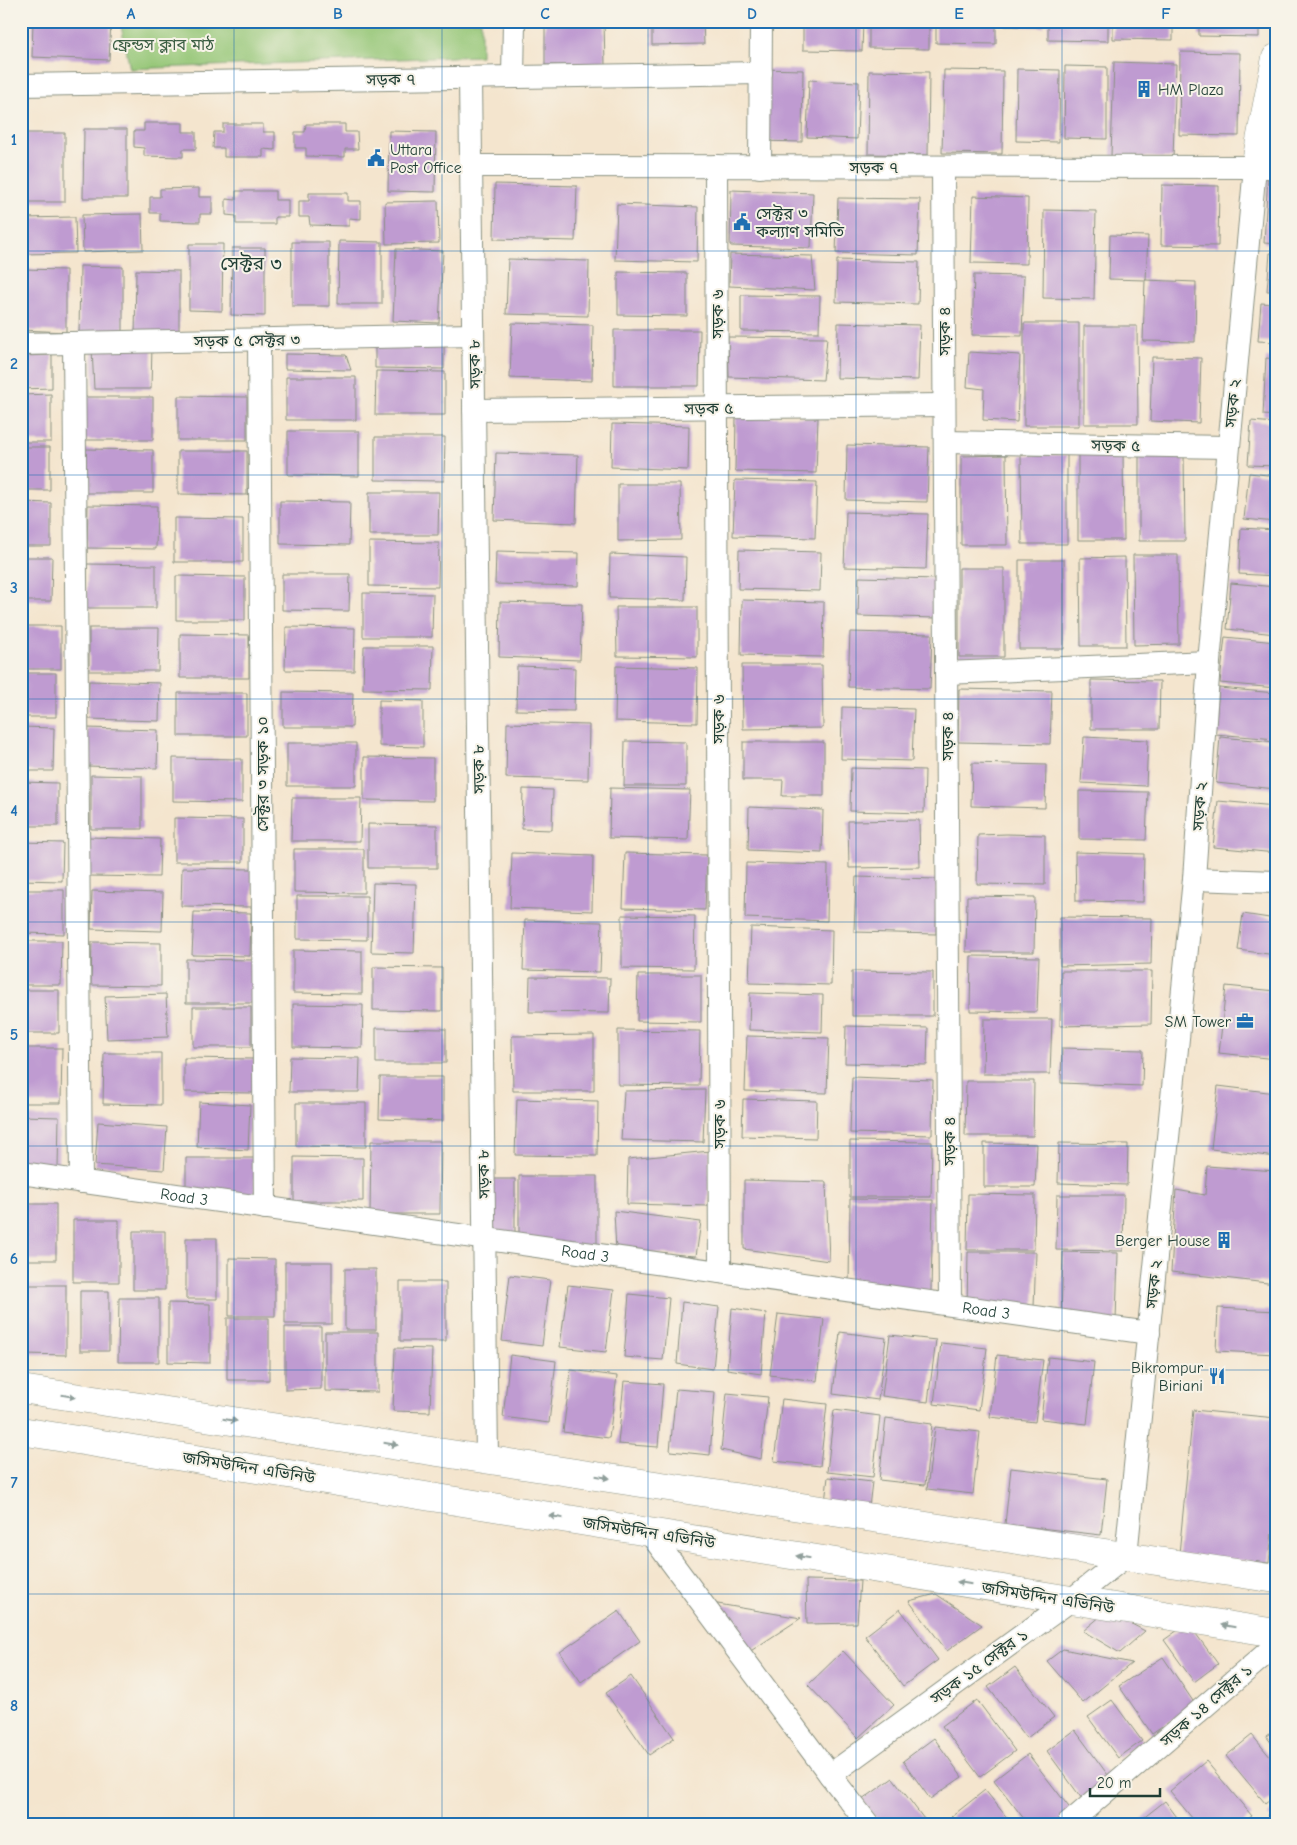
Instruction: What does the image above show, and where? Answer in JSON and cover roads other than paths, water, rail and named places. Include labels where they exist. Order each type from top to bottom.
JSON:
[{"type":"street","points":[[513,77],[514,21]]},
{"type":"street","points":[[760,167],[761,21]]},
{"type":"street","name":"সড়ক ২","points":[[1126,1556],[1194,878],[1209,662],[1228,447],[1266,167],[1276,58]]},
{"type":"street","name":"সড়ক ৭","points":[[21,85],[761,74]]},
{"type":"street","name":"সড়ক ৮","points":[[470,78],[487,1459]]},
{"type":"street","name":"সড়ক ৭","points":[[471,166],[1266,167]]},
{"type":"street","name":"সড়ক ৬","points":[[716,166],[720,1272]]},
{"type":"street","name":"সড়ক ৪","points":[[943,167],[950,1304]]},
{"type":"street","name":"সড়ক ৫ সেক্টর ৩","points":[[21,344],[473,335]]},
{"type":"street","name":"সেক্টর ৩ সড়ক ১০","points":[[259,340],[265,1208]]},
{"type":"street","points":[[74,343],[80,1182]]},
{"type":"street","name":"সড়ক ৫","points":[[474,410],[944,405]]},
{"type":"street","name":"সড়ক ৫","points":[[945,442],[1228,447]]},
{"type":"street","points":[[946,673],[1209,662]]},
{"type":"street","points":[[1194,878],[1276,882]]},
{"type":"street","name":"Road 3","points":[[21,1173],[1148,1332]]},
{"type":"street","points":[[21,1389],[1276,1578]]},
{"type":"street","name":"জসিমউদ্দিন এভিনিউ","points":[[21,1431],[1276,1633]]},
{"type":"street","points":[[649,1532],[830,1776],[868,1824]]},
{"type":"street","name":"সড়ক ১৫ সেক্টর ১","points":[[830,1776],[1071,1600],[1126,1556]]},
{"type":"street","name":"সড়ক ১৪ সেক্টর ১","points":[[1068,1824],[1276,1645]]},
{"type":"place","name":"HM Plaza","points":[[1144,89]]},
{"type":"place","name":"Uttara Post Office","points":[[376,158]]},
{"type":"place","name":"সেক্টর ৩ কল্যাণ সমিতি","points":[[742,222]]},
{"type":"place","name":"SM Tower","points":[[1245,1021]]},
{"type":"place","name":"Berger House","points":[[1224,1240]]},
{"type":"place","name":"Bikrompur Biriani","points":[[1217,1376]]},
{"type":"district","name":"সেক্টর ৩","points":[[251,263]]},
{"type":"park label","name":"ফ্রেন্ডস ক্লাব মাঠ","points":[[163,44]]}]
